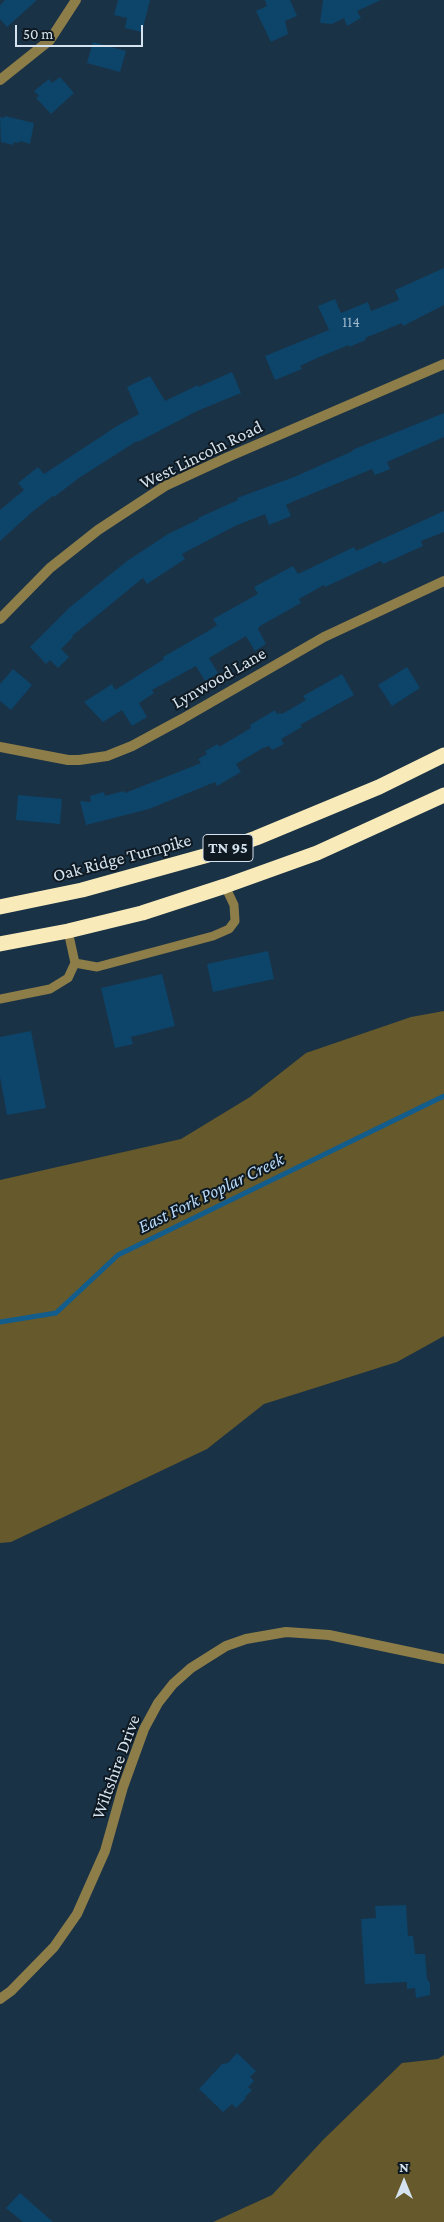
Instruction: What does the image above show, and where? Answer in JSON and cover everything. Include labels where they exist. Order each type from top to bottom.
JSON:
[{"type":"highway","name":"Oak Ridge Turnpike","points":[[0,907],[82,890],[216,852],[256,838],[379,787],[444,754]]},
{"type":"highway","name":"TN 95","points":[[0,944],[68,931],[142,913],[225,886],[318,853],[444,795]]},
{"type":"street","points":[[0,80],[50,40],[76,0]]},
{"type":"street","name":"West Lincoln Road","points":[[0,619],[50,568],[91,535],[165,486],[444,364]]},
{"type":"street","name":"Lynwood Lane","points":[[0,747],[68,760],[107,756],[132,746],[182,719],[324,637],[444,581]]},
{"type":"street","name":"Wiltshire Drive","points":[[0,1999],[11,1991],[54,1947],[77,1914],[105,1851],[123,1787],[144,1729],[158,1703],[173,1684],[191,1668],[226,1646],[246,1639],[286,1632],[329,1634],[444,1659]]},
{"type":"lane","points":[[75,963],[97,967],[214,936],[229,929],[235,921],[234,905],[225,886]]},
{"type":"lane","points":[[0,999],[50,989],[68,978],[75,963],[68,931]]},
{"type":"shaded area","points":[[444,1011],[444,1336],[397,1362],[264,1404],[207,1449],[11,1542],[0,1543],[0,1180],[181,1139],[250,1097],[306,1053],[411,1017]]},
{"type":"shaded area","points":[[444,2055],[444,2222],[213,2222],[272,2195],[323,2140],[402,2063],[438,2059]]},
{"type":"building","points":[[5,0],[37,0],[7,27],[0,19],[0,5]]},
{"type":"building","points":[[118,0],[150,0],[142,32],[125,28],[127,18],[114,15]]},
{"type":"building","points":[[265,0],[290,0],[297,16],[285,21],[288,34],[271,42],[256,11],[267,6]]},
{"type":"building","points":[[323,0],[381,0],[357,11],[361,18],[347,26],[344,18],[332,24],[320,23]]},
{"type":"building","points":[[93,42],[126,51],[120,72],[87,63]]},
{"type":"building","points":[[60,77],[74,93],[51,114],[36,98],[39,96],[34,91],[49,79],[52,83]]},
{"type":"building","points":[[5,116],[34,123],[30,144],[20,141],[19,143],[14,142],[13,145],[1,142],[0,117],[4,118]]},
{"type":"building","points":[[444,268],[444,305],[403,326],[402,323],[365,338],[366,340],[349,347],[349,345],[317,358],[300,366],[302,369],[275,380],[265,356],[329,330],[318,306],[335,299],[341,313],[368,302],[371,311],[399,300],[395,290]]},
{"type":"building","points":[[232,372],[241,393],[197,411],[137,441],[53,496],[0,541],[0,510],[24,490],[18,483],[38,467],[44,474],[117,426],[139,414],[127,387],[150,376],[165,401],[198,385],[198,387]]},
{"type":"building","points":[[444,413],[444,437],[387,462],[390,469],[375,475],[372,469],[292,502],[286,505],[291,516],[269,525],[265,514],[235,526],[182,554],[185,559],[147,584],[143,578],[72,636],[61,649],[69,657],[58,668],[50,660],[46,664],[30,647],[70,607],[127,561],[168,534],[238,500],[237,498],[294,477],[352,450]]},
{"type":"building","points":[[444,511],[444,532],[421,541],[423,546],[383,564],[381,561],[325,587],[324,585],[299,599],[301,603],[260,626],[258,629],[266,644],[255,651],[246,636],[209,658],[218,673],[205,681],[196,666],[152,690],[154,693],[139,703],[147,717],[132,726],[122,710],[103,722],[84,702],[112,684],[115,690],[164,659],[163,657],[210,630],[217,625],[213,619],[258,594],[254,587],[293,566],[298,574],[354,547],[356,551]]},
{"type":"building","points":[[407,667],[420,688],[392,706],[378,685]]},
{"type":"building","points":[[13,669],[32,685],[11,710],[0,701],[0,684]]},
{"type":"building","points":[[342,674],[354,695],[300,725],[302,727],[281,739],[284,744],[272,750],[269,746],[263,748],[236,764],[241,772],[217,786],[215,782],[149,809],[86,825],[80,801],[91,802],[90,796],[104,792],[105,796],[124,791],[125,793],[201,763],[198,759],[207,754],[205,751],[218,744],[219,747],[251,728],[250,725],[275,710],[277,714],[282,714],[306,700],[303,696]]},
{"type":"building","points":[[18,795],[62,799],[60,824],[16,820]]},
{"type":"building","points":[[268,951],[274,979],[213,992],[207,964]]},
{"type":"building","points":[[162,974],[175,1026],[131,1037],[133,1044],[115,1048],[101,988]]},
{"type":"building","points":[[31,1031],[46,1108],[7,1115],[0,1077],[0,1037]]},
{"type":"building","points":[[406,1905],[408,1936],[413,1936],[415,1954],[425,1954],[427,1979],[430,1983],[430,1995],[416,1998],[415,1988],[407,1989],[407,1982],[365,1984],[361,1919],[376,1918],[375,1906]]},
{"type":"building","points":[[237,2053],[256,2071],[250,2077],[254,2081],[248,2087],[252,2090],[236,2108],[232,2104],[223,2112],[199,2089],[222,2064],[228,2063]]},
{"type":"building","points":[[20,2193],[53,2222],[23,2222],[6,2208]]},
{"type":"waterway","name":"East Fork Poplar Creek","points":[[0,1322],[56,1313],[118,1255],[444,1096]]}]
